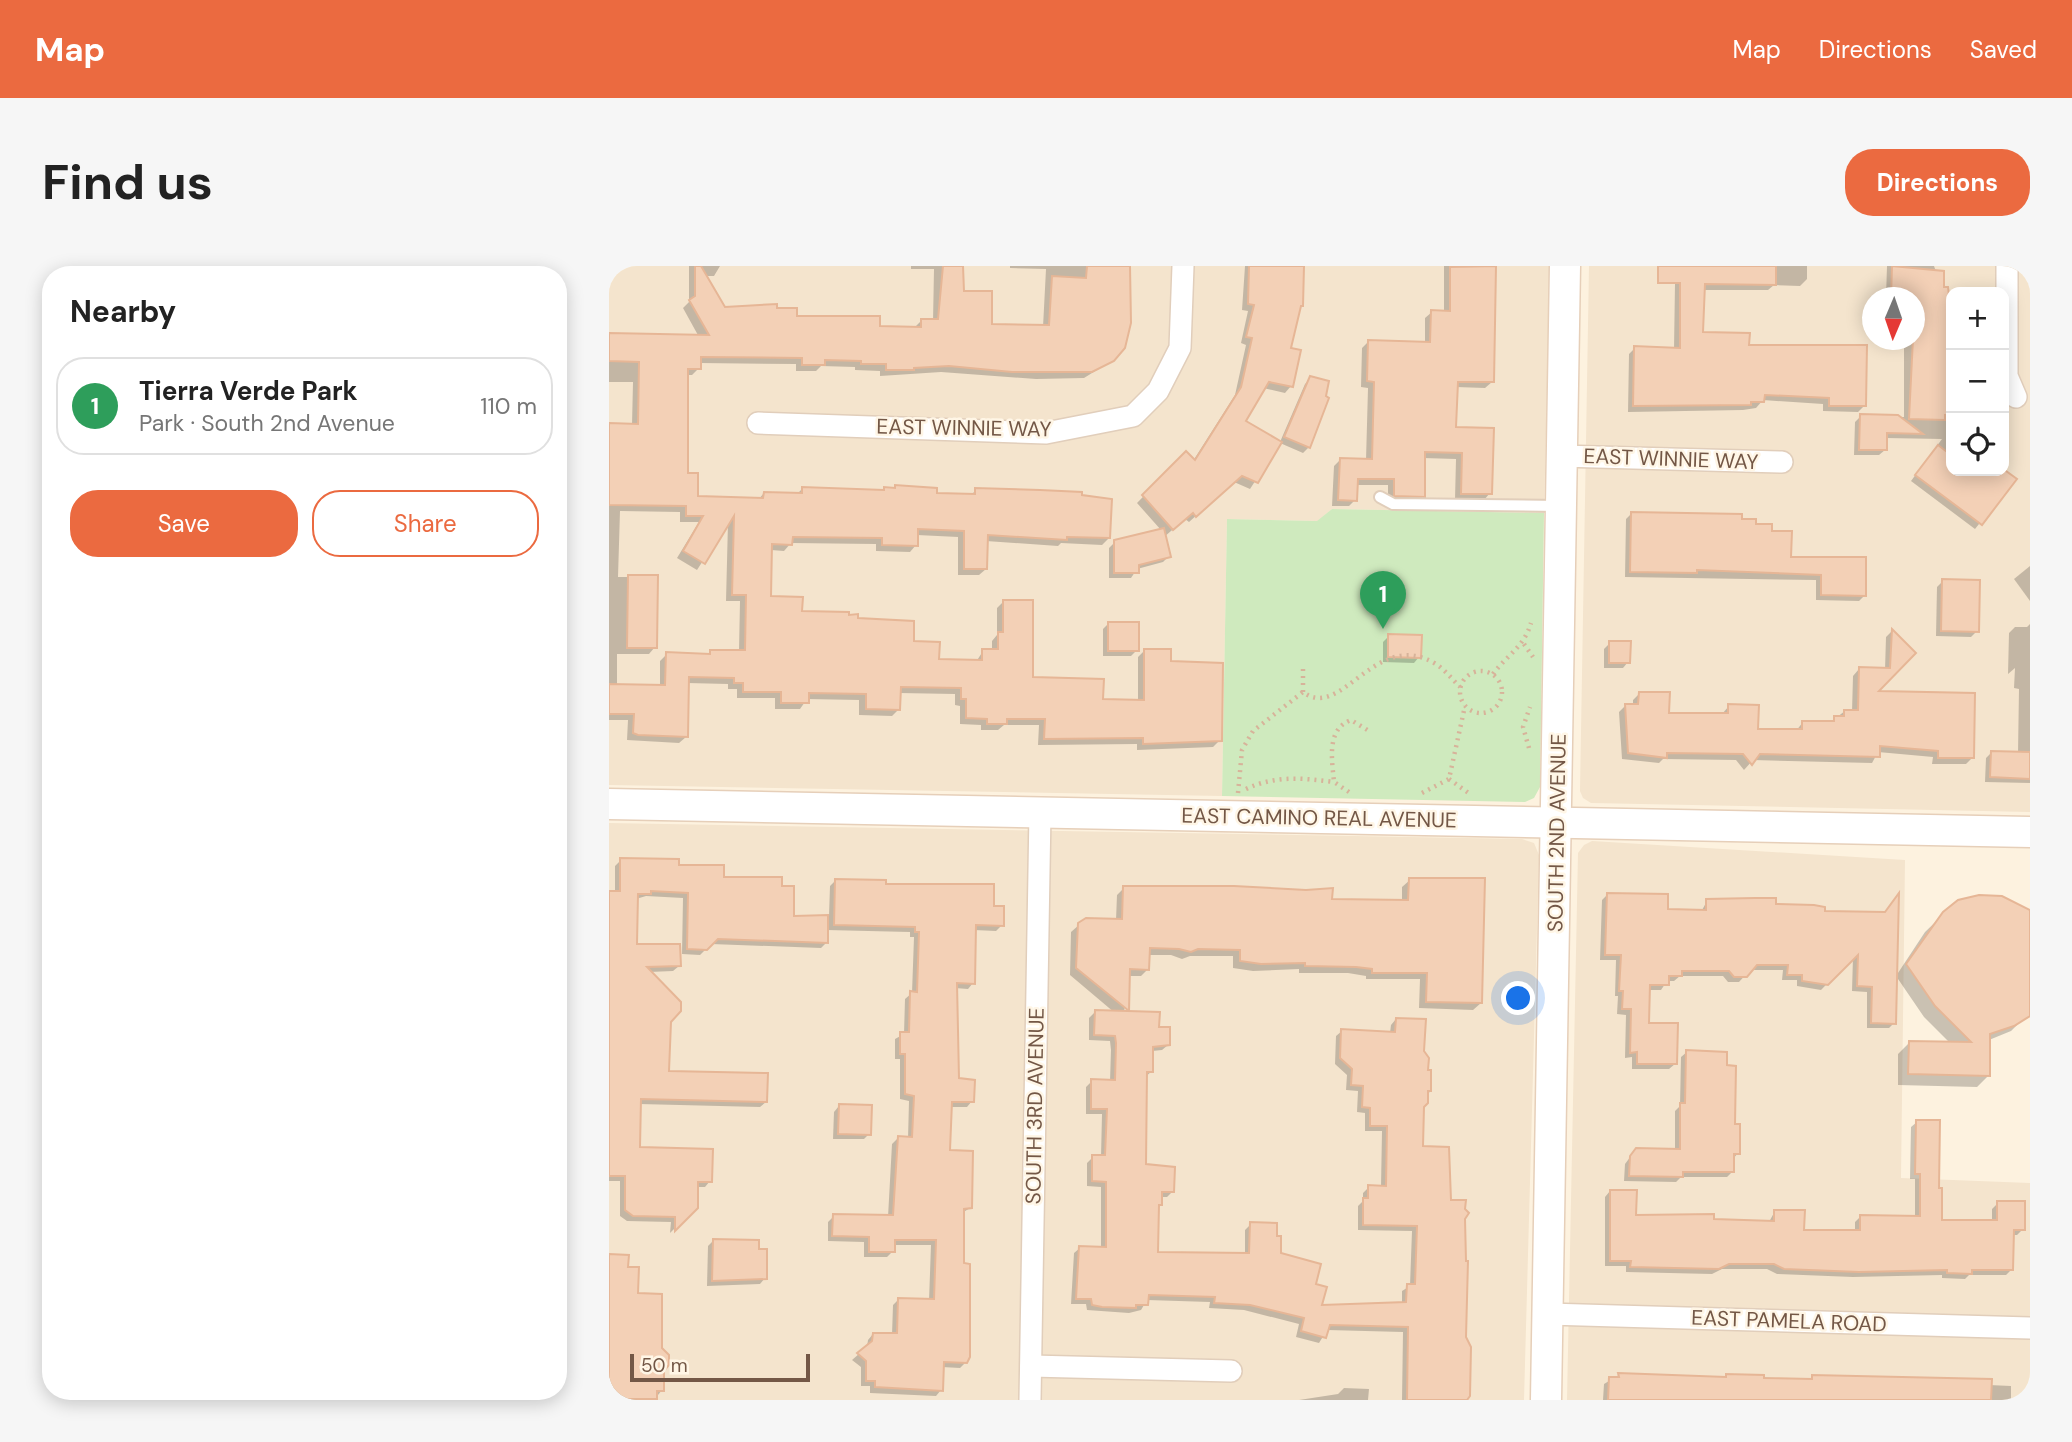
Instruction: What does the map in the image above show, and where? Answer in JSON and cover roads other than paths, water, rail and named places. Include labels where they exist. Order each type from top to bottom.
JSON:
[{"type":"street","name":"EAST WINNIE WAY","points":[[758,423],[1047,433],[1133,416],[1158,391],[1180,348],[1183,266]]},
{"type":"street","name":"SOUTH 2ND AVENUE","points":[[1546,1400],[1565,266]]},
{"type":"street","points":[[2007,266],[2007,376],[2016,397]]},
{"type":"street","name":"EAST WINNIE WAY","points":[[1560,456],[1782,462]]},
{"type":"street","name":"EAST CAMINO REAL AVENUE","points":[[609,804],[2030,832]]},
{"type":"street","name":"SOUTH 3RD AVENUE","points":[[1030,1400],[1040,812]]},
{"type":"street","name":"EAST PAMELA ROAD","points":[[1548,1314],[2030,1328]]},
{"type":"street","points":[[1031,1367],[1231,1371]]},
{"type":"lane","points":[[1380,497],[1393,504],[1559,506]]},
{"type":"place","name":"Tierra Verde Park","points":[[1383,629]]}]
